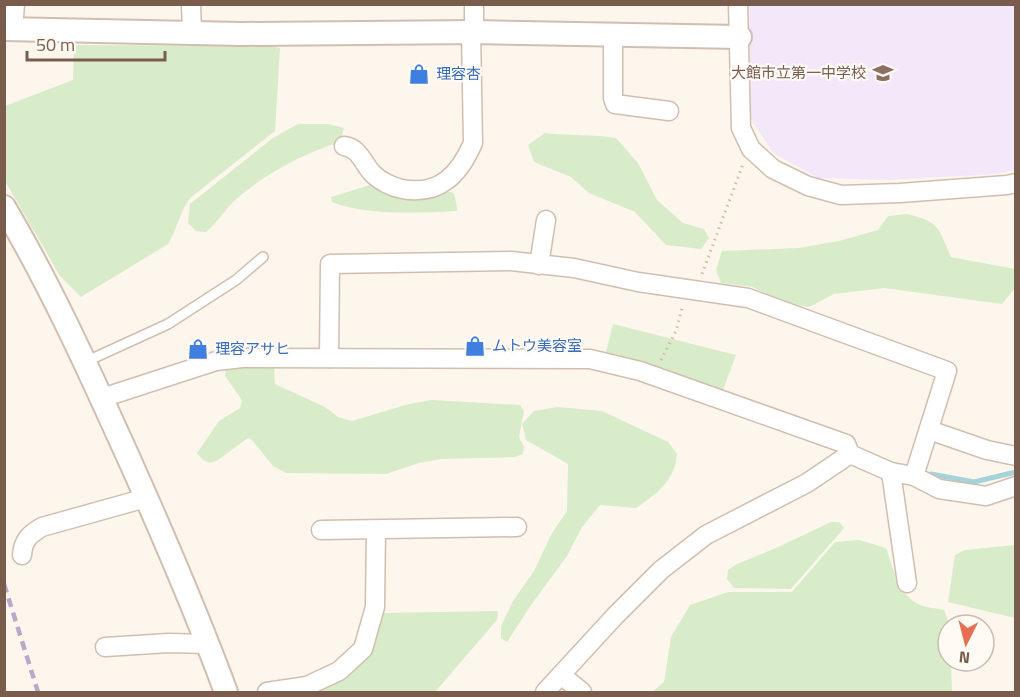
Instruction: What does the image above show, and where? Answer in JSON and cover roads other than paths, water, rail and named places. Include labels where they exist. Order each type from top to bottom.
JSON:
[{"type":"street","points":[[15,4],[9,29],[241,34],[472,32],[740,37]]},
{"type":"street","points":[[191,4],[192,32]]},
{"type":"street","points":[[344,146],[351,147],[360,155],[374,175],[393,187],[416,192],[434,188],[453,175],[468,156],[473,143],[474,4]]},
{"type":"street","points":[[738,4],[741,128],[749,146],[773,169],[807,186],[841,195],[900,193],[1016,183]]},
{"type":"street","points":[[613,36],[613,98],[615,104],[669,111]]},
{"type":"street","points":[[4,207],[27,246],[102,399],[208,644],[226,693]]},
{"type":"street","points":[[539,265],[546,220]]},
{"type":"street","points":[[329,358],[330,264],[512,261],[574,268],[638,282],[748,298],[947,371],[914,476]]},
{"type":"street","points":[[102,399],[216,361],[242,358],[590,358],[652,375],[846,444],[850,454],[891,472],[914,476],[939,489],[986,496],[1016,486]]},
{"type":"street","points":[[929,430],[987,450],[1016,456]]},
{"type":"street","points":[[545,693],[615,616],[661,570],[706,535],[807,483],[850,454]]},
{"type":"street","points":[[891,472],[907,583]]},
{"type":"street","points":[[21,555],[29,535],[42,527],[146,498]]},
{"type":"street","points":[[321,530],[517,527]]},
{"type":"street","points":[[267,693],[308,686],[339,671],[363,649],[375,607],[376,530]]},
{"type":"street","points":[[105,647],[170,643],[208,644]]},
{"type":"street","points":[[561,675],[582,693]]},
{"type":"lane","points":[[84,363],[168,324],[236,280],[263,257]]},
{"type":"waterway","points":[[931,474],[974,482],[1016,472]]},
{"type":"railway","points":[[4,584],[38,692]]},
{"type":"place","name":"大館市立第一中学校","points":[[883,73]]},
{"type":"place","name":"理容杏","points":[[419,74]]},
{"type":"place","name":"ムトウ美容室","points":[[475,346]]},
{"type":"place","name":"理容アサヒ","points":[[198,349]]}]
